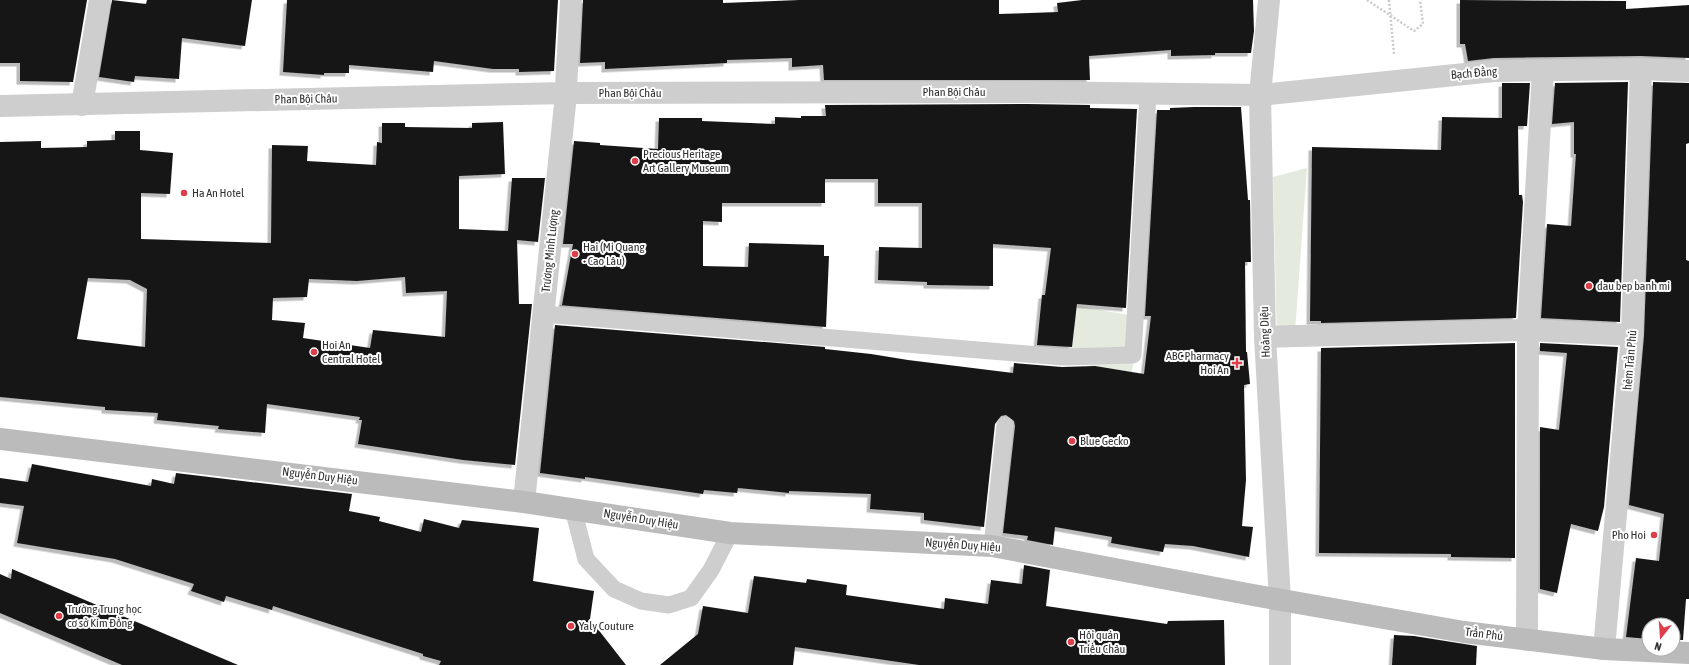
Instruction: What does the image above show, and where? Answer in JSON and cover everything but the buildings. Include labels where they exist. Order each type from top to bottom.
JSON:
[{"type":"main road","name":"Nguyễn Duy Hiệu","points":[[0,439],[524,502],[730,533],[992,546],[1280,600]]},
{"type":"main road","name":"Trần Phú","points":[[1280,600],[1464,632],[1604,649],[1689,653]]},
{"type":"street","points":[[82,105],[100,0]]},
{"type":"street","name":"Trương Minh Lượng","points":[[524,502],[566,93],[571,0]]},
{"type":"street","name":"Hoàng Diệu","points":[[1269,0],[1260,95],[1265,337],[1280,600],[1280,665]]},
{"type":"street","name":"Bạch Đằng","points":[[1260,95],[1494,71],[1641,69],[1689,71]]},
{"type":"street","name":"hẻm Trần Phú","points":[[1604,649],[1632,335],[1641,69]]},
{"type":"street","points":[[1527,640],[1528,330],[1543,71]]},
{"type":"street","name":"Phan Bội Châu","points":[[0,106],[566,93],[1260,95]]},
{"type":"street","points":[[1265,337],[1528,330],[1632,335]]},
{"type":"lane","points":[[543,314],[1063,357],[1133,355],[1148,94]]},
{"type":"lane","points":[[992,546],[1005,425]]},
{"type":"lane","points":[[573,509],[586,559],[614,589],[641,601],[669,605],[691,598],[711,570],[730,533]]},
{"type":"path","points":[[1367,0],[1414,31],[1423,24],[1420,0]]},
{"type":"path","points":[[1389,0],[1396,81]]},
{"type":"shaded area","points":[[1307,168],[1294,345],[1277,344],[1273,177]]},
{"type":"shaded area","points":[[1078,306],[1140,317],[1132,372],[1066,362]]},
{"type":"place","name":"Precious Heritage Art Gallery Museum","points":[[635,161]]},
{"type":"place","name":"Ha An Hotel","points":[[184,193]]},
{"type":"place","name":"Hai (Mì Quang - Cao Lâu)","points":[[575,254]]},
{"type":"place","name":"dau bep banh mi","points":[[1589,286]]},
{"type":"place","name":"Hoi An Central Hotel","points":[[314,352]]},
{"type":"place","name":"ABC Pharmacy Hoi An","points":[[1237,363]]},
{"type":"place","name":"Blue Gecko","points":[[1072,441]]},
{"type":"place","name":"Pho Hoi","points":[[1654,535]]},
{"type":"place","name":"Trường Trung học cơ sở Kim Đồng","points":[[59,616]]},
{"type":"place","name":"Yaly Couture","points":[[571,626]]},
{"type":"place","name":"Hội quán Triều Châu","points":[[1071,642]]}]
